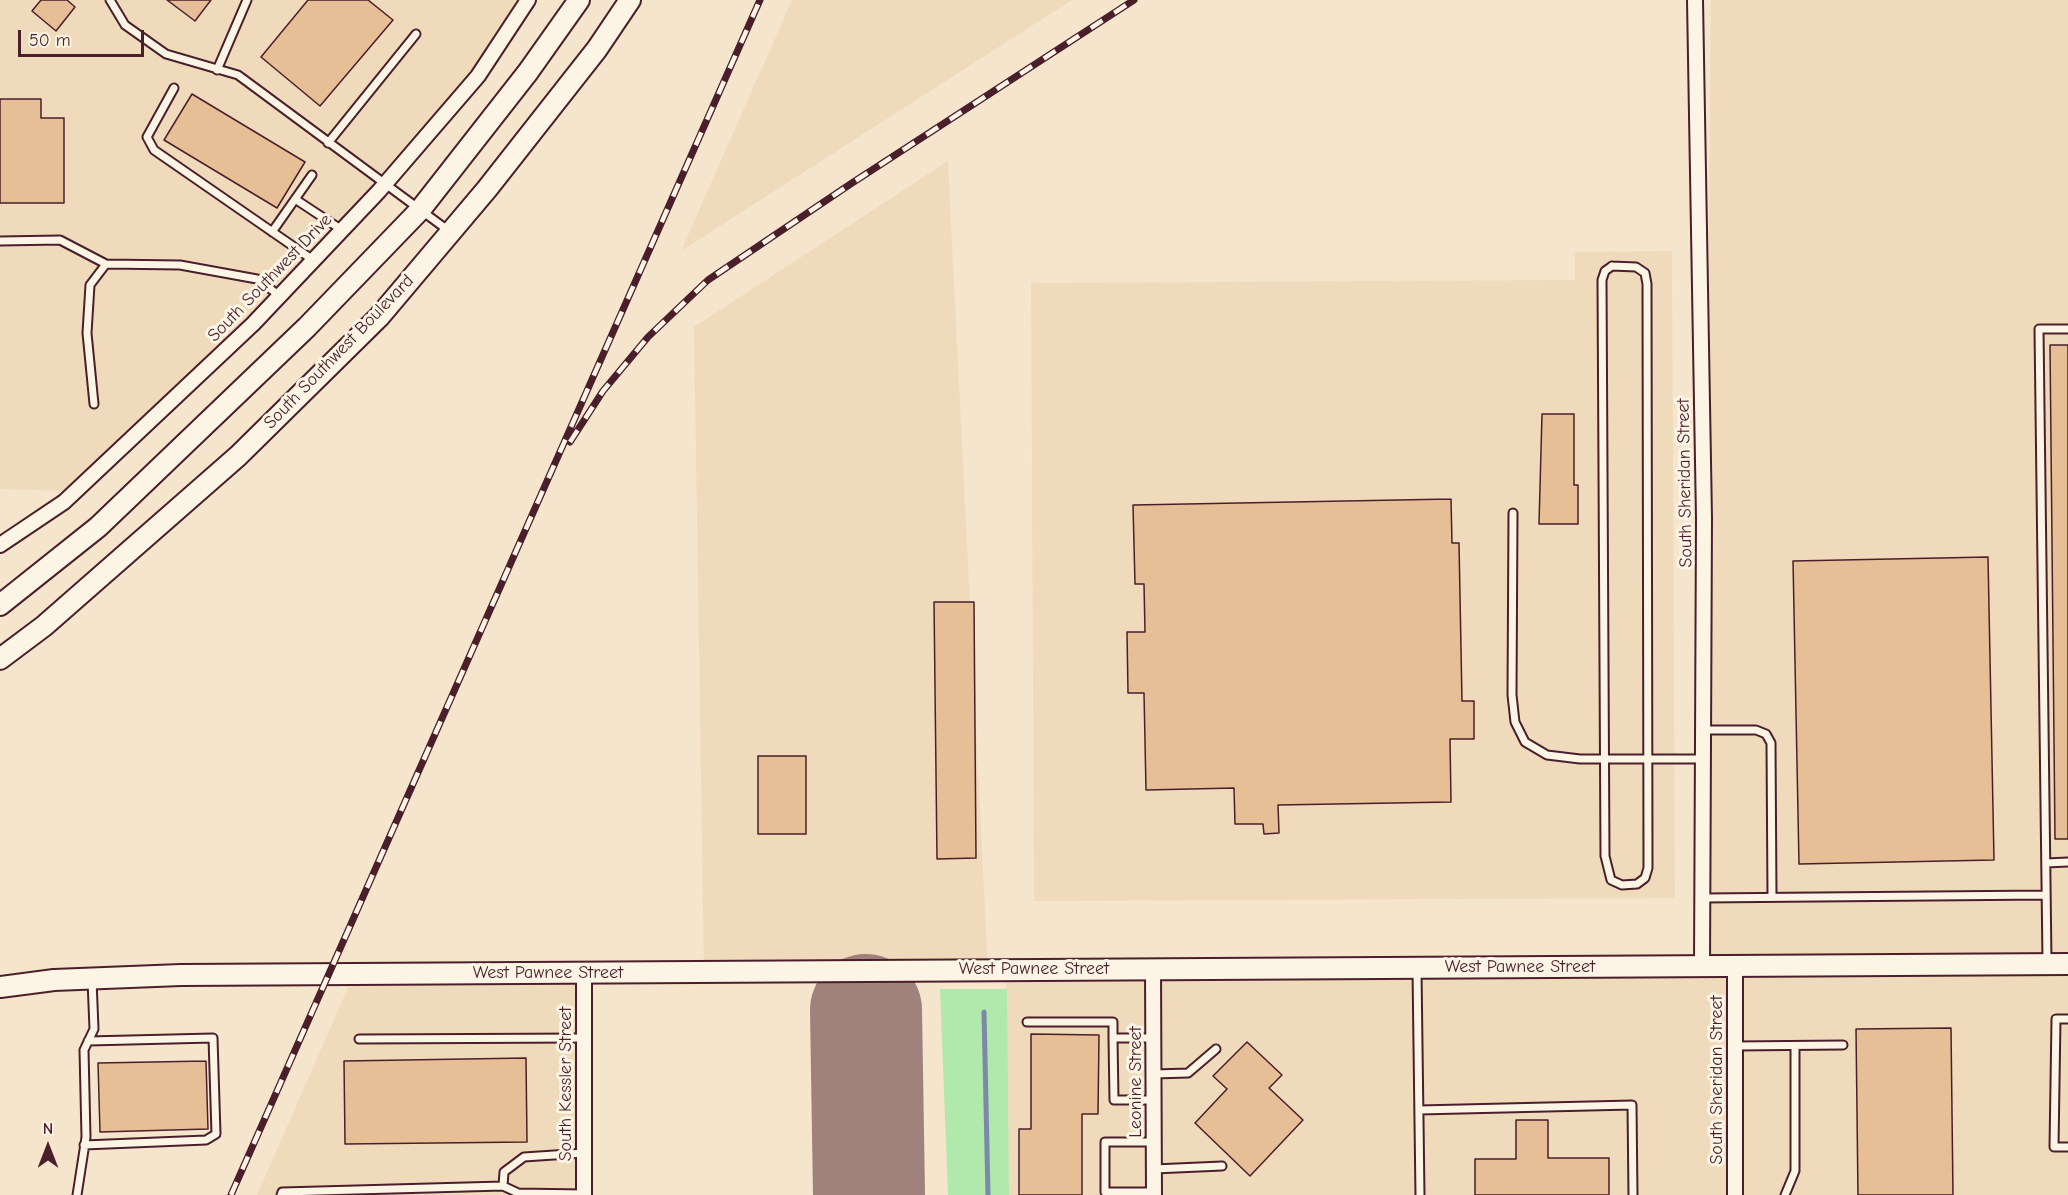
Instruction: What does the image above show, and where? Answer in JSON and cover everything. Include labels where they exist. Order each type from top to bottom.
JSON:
[{"type":"main road","points":[[0,605],[98,527],[307,327],[420,210],[528,72],[579,0]]},
{"type":"main road","name":"South Southwest Boulevard","points":[[0,658],[44,626],[238,456],[379,317],[451,232],[597,49],[630,0]]},
{"type":"main road","name":"West Pawnee Street","points":[[0,987],[92,977],[2068,964]]},
{"type":"street","name":"South Southwest Drive","points":[[0,545],[64,502],[280,296],[385,184],[478,76],[528,0]]},
{"type":"street","name":"South Sheridan Street","points":[[1695,0],[1704,518],[1702,966]]},
{"type":"street","name":"South Sheridan Street","points":[[1735,966],[1735,1195]]},
{"type":"street","name":"Leonine Street","points":[[1153,969],[1154,1193]]},
{"type":"street","name":"South Kessler Street","points":[[584,973],[584,1195]]},
{"type":"lane","points":[[110,0],[125,25],[166,54],[238,75],[451,232]]},
{"type":"lane","points":[[217,70],[247,0]]},
{"type":"lane","points":[[328,143],[416,34]]},
{"type":"lane","points":[[174,88],[147,137],[154,150],[313,260]]},
{"type":"lane","points":[[272,232],[312,175]]},
{"type":"lane","points":[[295,199],[342,230]]},
{"type":"lane","points":[[0,241],[60,240],[106,264],[180,266],[257,279],[280,296]]},
{"type":"lane","points":[[94,404],[87,333],[90,285],[106,264]]},
{"type":"lane","points":[[1612,266],[1636,267],[1645,273],[1647,284],[1648,759],[1648,868],[1645,878],[1637,884],[1622,885],[1611,880],[1605,856],[1602,280],[1605,271],[1612,266]]},
{"type":"lane","points":[[2047,964],[2039,329],[2068,329]]},
{"type":"lane","points":[[1513,513],[1512,695],[1515,722],[1525,742],[1547,755],[1606,759],[1703,759]]},
{"type":"lane","points":[[1703,730],[1756,730],[1766,734],[1771,743],[1772,897]]},
{"type":"lane","points":[[2046,863],[2068,862]]},
{"type":"lane","points":[[1702,898],[2046,895]]},
{"type":"lane","points":[[1417,968],[1420,1195]]},
{"type":"lane","points":[[77,1195],[84,1146],[84,1050],[94,1029],[92,977]]},
{"type":"lane","points":[[2068,1019],[2056,1019],[2054,1147],[2068,1147]]},
{"type":"lane","points":[[1028,1022],[1113,1022],[1114,1100],[1154,1100]]},
{"type":"lane","points":[[84,1146],[206,1140],[216,1134],[213,1038],[88,1041]]},
{"type":"lane","points":[[358,1040],[584,1038]]},
{"type":"lane","points":[[1113,1038],[1154,1038]]},
{"type":"lane","points":[[1735,1046],[1843,1045]]},
{"type":"lane","points":[[1785,1195],[1795,1171],[1795,1046]]},
{"type":"lane","points":[[1154,1074],[1188,1073],[1216,1049]]},
{"type":"lane","points":[[1419,1110],[1632,1105],[1633,1195]]},
{"type":"lane","points":[[1154,1142],[1105,1142],[1105,1192],[1154,1193]]},
{"type":"lane","points":[[503,1186],[504,1172],[524,1157],[584,1153]]},
{"type":"lane","points":[[1154,1169],[1222,1166]]},
{"type":"lane","points":[[281,1195],[282,1192],[503,1186],[518,1193],[584,1195]]},
{"type":"shaded area","points":[[0,0],[528,0],[478,76],[385,184],[75,491],[0,489]]},
{"type":"shaded area","points":[[792,0],[1072,0],[681,251]]},
{"type":"shaded area","points":[[1711,0],[2068,0],[2068,1195],[1009,1195],[1006,970],[1702,966]]},
{"type":"shaded area","points":[[948,161],[988,970],[704,972],[694,327]]},
{"type":"shaded area","points":[[1672,251],[1675,898],[1034,901],[1031,283],[1575,280],[1575,252]]},
{"type":"shaded area","points":[[584,973],[584,1195],[257,1195],[354,974]]},
{"type":"green space","points":[[940,989],[1007,989],[1009,1195],[948,1195]]},
{"type":"building","points":[[41,0],[67,0],[75,7],[56,31],[32,11]]},
{"type":"building","points":[[167,0],[211,0],[195,21]]},
{"type":"building","points":[[308,0],[368,0],[393,20],[320,106],[261,57]]},
{"type":"building","points":[[192,94],[305,162],[277,208],[164,140]]},
{"type":"building","points":[[0,99],[41,99],[41,118],[64,118],[64,203],[0,203]]},
{"type":"building","points":[[2050,345],[2068,345],[2068,839],[2055,839]]},
{"type":"building","points":[[1542,414],[1574,414],[1574,485],[1578,485],[1578,524],[1539,524]]},
{"type":"building","points":[[1451,499],[1452,543],[1459,543],[1462,701],[1474,701],[1474,739],[1450,739],[1451,802],[1278,805],[1279,833],[1264,834],[1263,824],[1235,824],[1234,788],[1146,790],[1144,693],[1128,693],[1127,632],[1145,632],[1144,584],[1135,584],[1133,505]]},
{"type":"building","points":[[1988,557],[1994,860],[1799,864],[1793,561]]},
{"type":"building","points":[[934,602],[974,602],[976,858],[937,859]]},
{"type":"building","points":[[758,756],[806,756],[806,834],[758,834]]},
{"type":"building","points":[[1951,1028],[1953,1195],[1858,1195],[1856,1029]]},
{"type":"building","points":[[1031,1034],[1099,1035],[1098,1114],[1082,1114],[1082,1195],[1019,1195],[1019,1129],[1031,1129]]},
{"type":"building","points":[[1247,1042],[1282,1075],[1269,1088],[1303,1120],[1250,1176],[1195,1123],[1227,1089],[1213,1076]]},
{"type":"building","points":[[526,1058],[527,1142],[345,1144],[344,1061]]},
{"type":"building","points":[[206,1061],[208,1129],[100,1132],[98,1063]]},
{"type":"building","points":[[1516,1120],[1548,1120],[1548,1158],[1609,1158],[1609,1195],[1475,1195],[1475,1159],[1516,1159]]},
{"type":"waterway","points":[[984,1012],[988,1195]]},
{"type":"runway","points":[[866,1010],[869,1195]]},
{"type":"railway","points":[[231,1195],[760,0]]},
{"type":"railway","points":[[570,442],[603,391],[648,337],[708,280],[852,183],[1134,0]]}]
